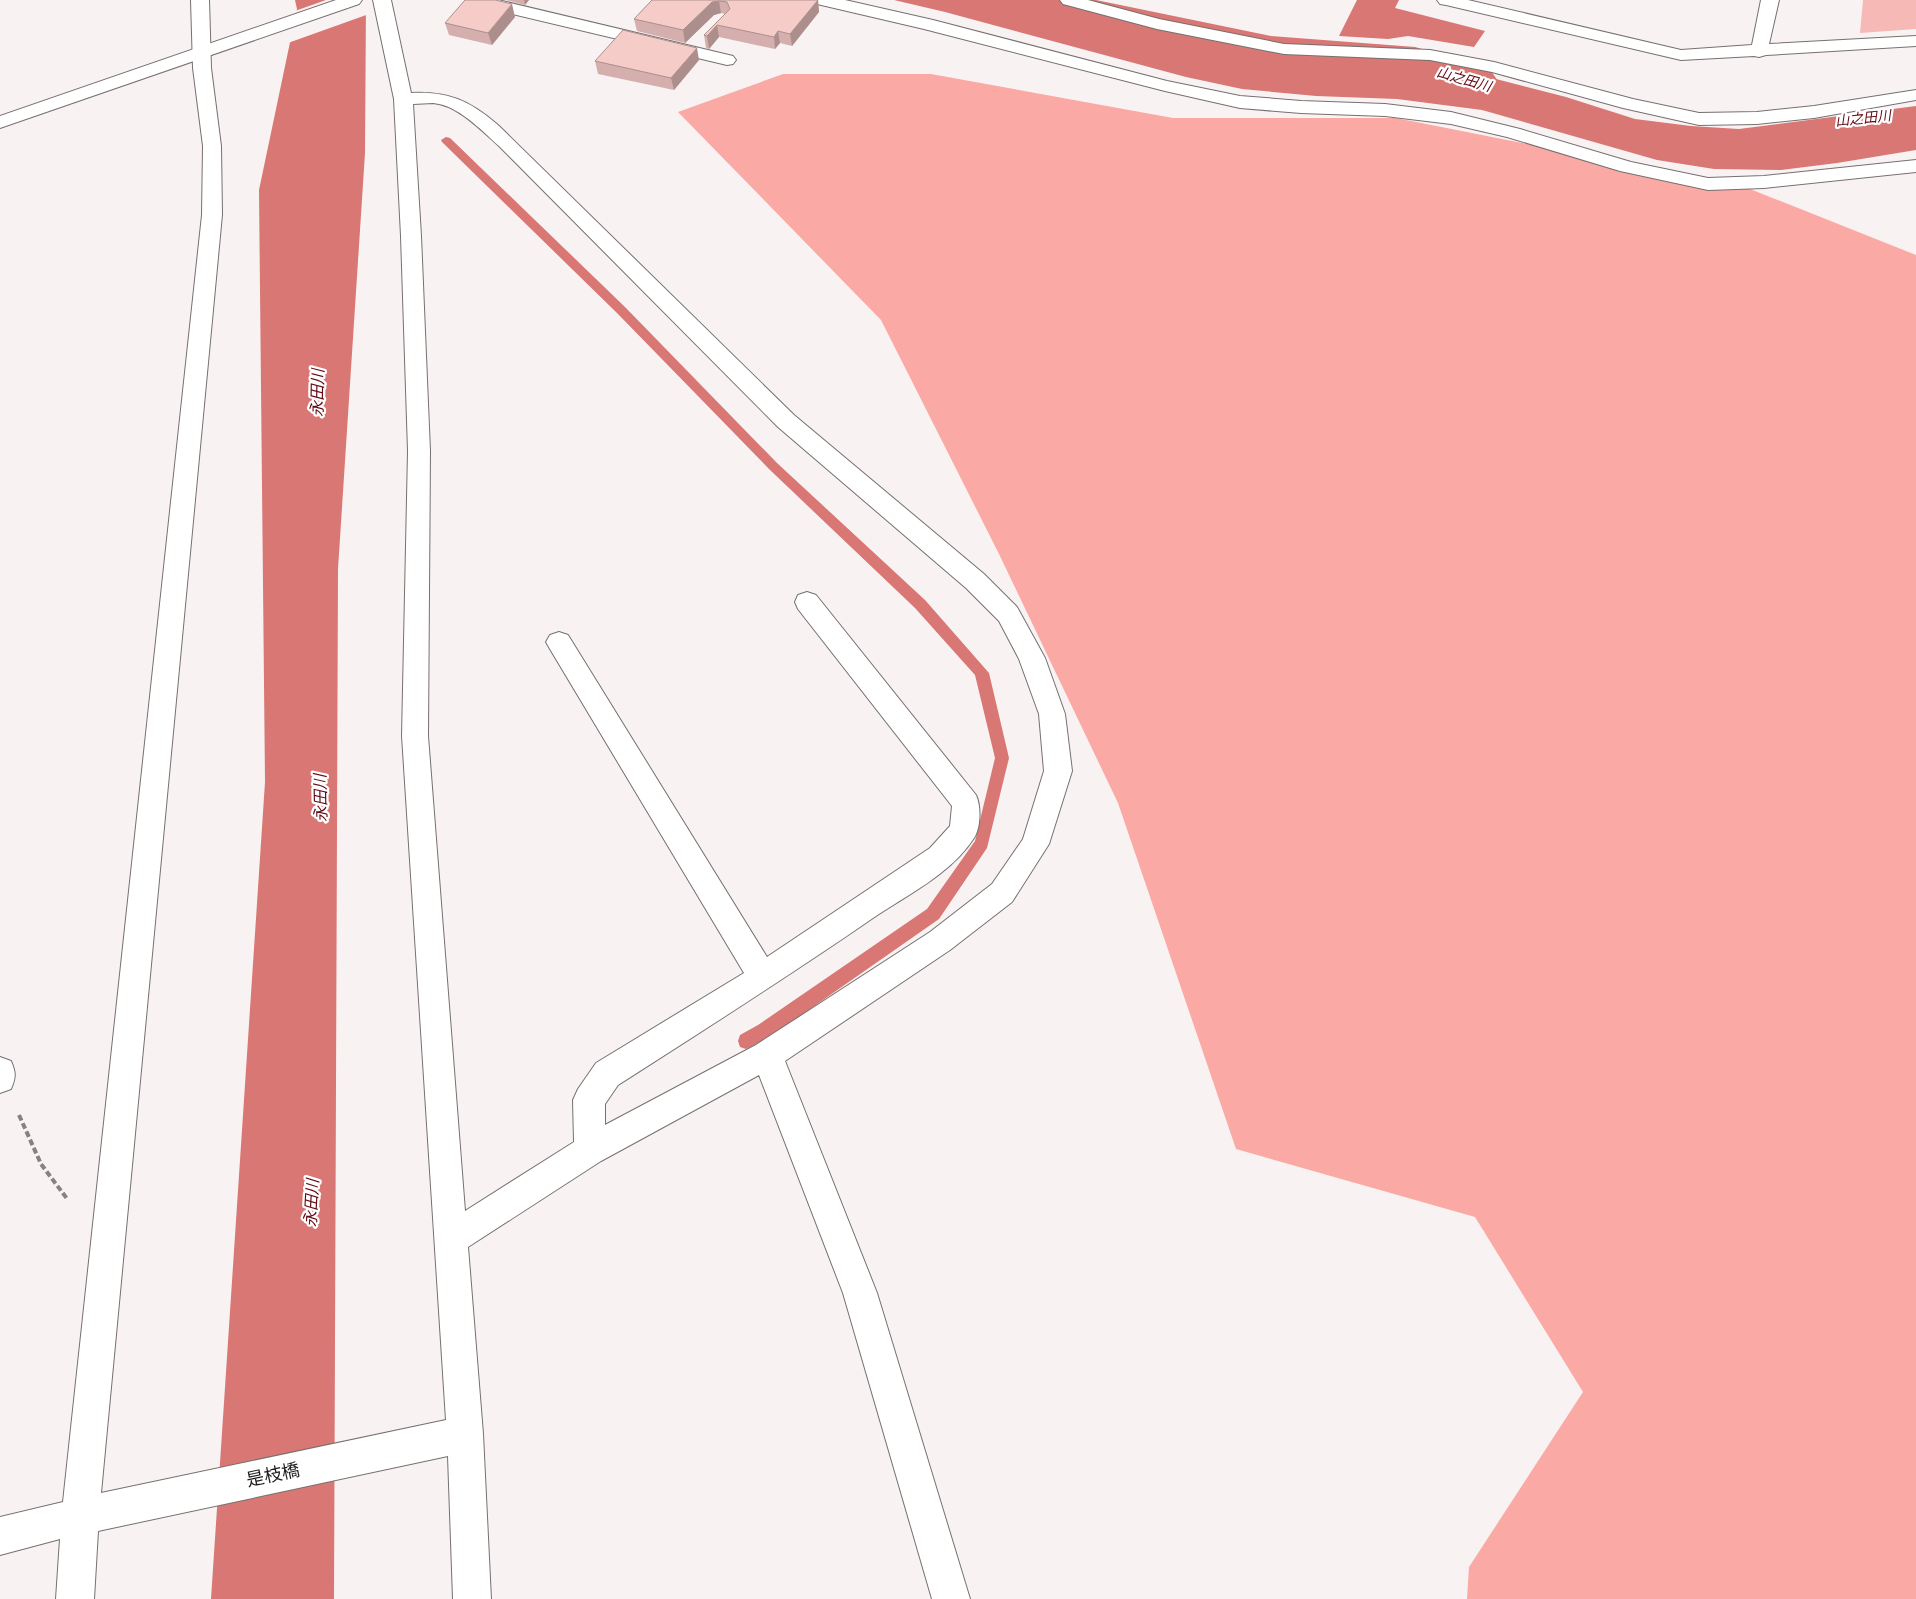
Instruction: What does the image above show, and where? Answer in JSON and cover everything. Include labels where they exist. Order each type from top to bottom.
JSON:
[{"type":"street","points":[[75,1599],[80,1516],[212,215],[212,146],[202,68],[200,0]]},
{"type":"street","points":[[0,122],[353,0]]},
{"type":"street","points":[[382,0],[403,99],[412,236],[419,451],[415,736],[465,1434],[472,1599]]},
{"type":"street","points":[[482,0],[696,44],[727,60]]},
{"type":"street","points":[[823,0],[927,24],[1165,86],[1240,102],[1301,107],[1385,110],[1451,118],[1513,133],[1627,167],[1708,184],[1764,182],[1916,166]]},
{"type":"street","points":[[1070,0],[1157,24],[1284,49],[1430,55],[1494,67],[1630,104],[1699,119],[1757,118],[1814,112],[1916,95]]},
{"type":"street","points":[[1446,0],[1536,14],[1681,55],[1759,52],[1916,41]]},
{"type":"street","points":[[1759,52],[1770,0]]},
{"type":"street","points":[[403,99],[440,99],[459,106],[479,118],[506,142],[786,421],[975,581],[1008,614],[1032,658],[1052,714],[1058,771],[1035,844],[1002,893],[940,941],[767,1055],[590,1150],[450,1238]]},
{"type":"street","points":[[590,1150],[589,1100],[607,1074],[763,977],[940,857],[964,830],[966,803],[807,602]]},
{"type":"street","points":[[559,642],[763,977]]},
{"type":"street","points":[[767,1055],[860,1293],[951,1599]]},
{"type":"street","name":"是枝橋","points":[[0,1536],[80,1516],[465,1434]]},
{"type":"path","points":[[0,1075],[41,1164],[76,1212],[110,1232]]},
{"type":"shaded area","points":[[1863,0],[1916,0],[1916,29],[1860,33]]},
{"type":"shaded area","points":[[783,74],[931,74],[1173,118],[1396,118],[1745,187],[1916,255],[1916,1599],[1467,1599],[1469,1567],[1583,1392],[1475,1217],[1236,1149],[1118,803],[999,554],[881,320],[678,112]]},
{"type":"water","name":"永田川","points":[[295,0],[366,0],[365,153],[338,569],[334,1599],[211,1599],[265,782],[259,190],[297,9]]},
{"type":"water","points":[[894,0],[1017,0],[1222,51],[1282,60],[1363,59],[1465,71],[1566,97],[1635,119],[1691,126],[1739,129],[1916,106],[1916,150],[1781,170],[1714,169],[1657,160],[1482,110],[1397,99],[1316,96],[1242,89],[1186,77]]},
{"type":"water","points":[[1357,0],[1399,0],[1395,8],[1485,31],[1474,47],[1408,36],[1388,39],[1339,36]]},
{"type":"pier","points":[[326,0],[369,0],[369,14],[288,43],[295,11]]},
{"type":"building","points":[[465,0],[495,0],[512,4],[488,33],[445,23]]},
{"type":"building","points":[[652,0],[818,0],[790,34],[778,31],[774,37],[717,25],[707,36],[704,35],[730,9],[727,2],[712,2],[683,30],[634,19]]},
{"type":"building","points":[[623,30],[697,48],[671,78],[595,61]]},
{"type":"waterway","name":"山之田川","points":[[1014,0],[1271,54],[1415,65],[1468,81]]},
{"type":"waterway","points":[[446,140],[621,310],[773,466],[920,604],[982,673],[1002,758],[982,843],[933,914],[764,1031],[746,1041]]}]
